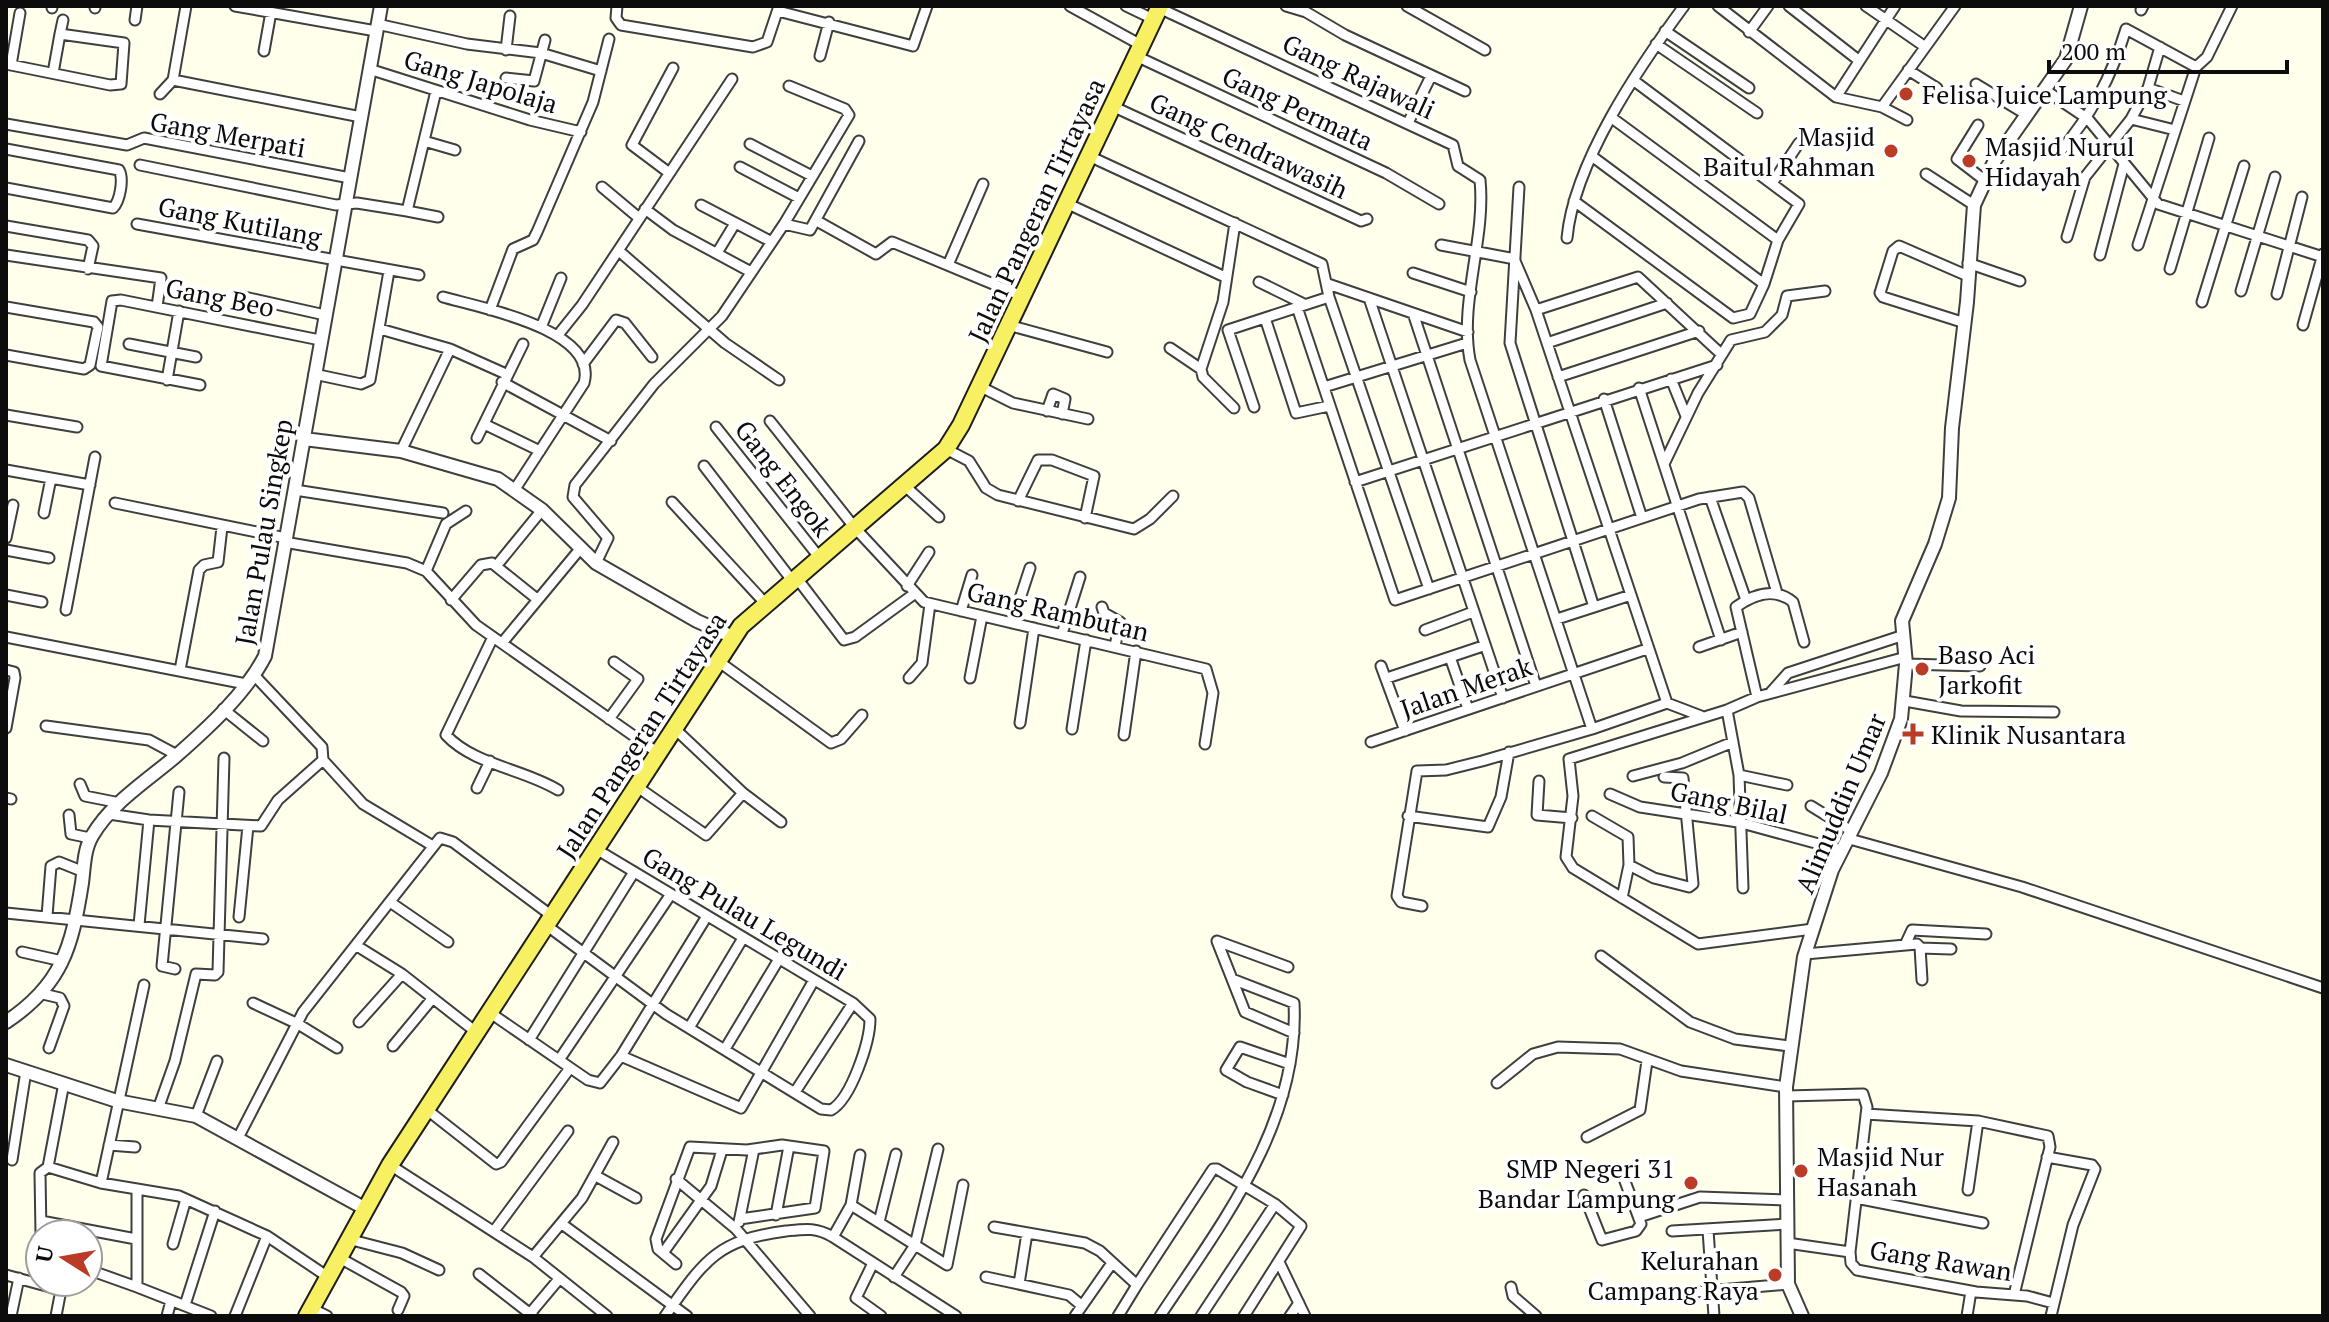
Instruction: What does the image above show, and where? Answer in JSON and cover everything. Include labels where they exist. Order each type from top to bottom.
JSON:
[{"type":"main road","name":"Jalan Pangeran Tirtayasa","points":[[309,1312],[390,1165],[733,637],[764,602],[946,449],[1157,11]]},
{"type":"street","points":[[135,20],[137,6]]},
{"type":"street","points":[[160,94],[173,80],[186,6]]},
{"type":"street","points":[[235,6],[541,53],[601,71]]},
{"type":"street","name":"Jalan Pulau Singkep","points":[[6,1022],[43,994],[62,961],[75,918],[90,838],[120,803],[177,755],[251,680],[268,643],[381,6]]},
{"type":"street","points":[[617,6],[616,18],[621,25],[753,47],[767,42],[779,8],[913,46],[927,6]]},
{"type":"street","name":"Gang Permata","points":[[1070,6],[1139,51],[1386,173],[1439,204]]},
{"type":"street","name":"Gang Rajawali","points":[[1126,6],[1157,11],[1453,145],[1458,166],[1478,176],[1480,182],[1477,254]]},
{"type":"street","points":[[1287,6],[1306,12],[1465,91]]},
{"type":"street","points":[[1408,6],[1485,50]]},
{"type":"street","points":[[1567,238],[1574,201],[1612,118],[1656,44],[1684,6]]},
{"type":"street","points":[[1718,6],[1836,97],[1882,107],[1907,120]]},
{"type":"street","points":[[1749,32],[1768,6]]},
{"type":"street","points":[[1789,6],[1857,59]]},
{"type":"street","points":[[1866,6],[1924,46]]},
{"type":"street","points":[[1836,97],[1857,59],[1895,6]]},
{"type":"street","points":[[1882,107],[1955,6]]},
{"type":"street","name":"Alimuddin Umar","points":[[1802,1316],[1788,1284],[1786,1091],[1789,1046],[1805,954],[1841,850],[1892,749],[1905,701],[1906,660],[1901,636],[1909,598],[1935,544],[1949,498],[1952,428],[1965,323],[1974,205],[1983,179],[2071,48],[2081,6]]},
{"type":"street","points":[[2138,245],[2196,67],[2207,57],[2232,6]]},
{"type":"street","points":[[264,51],[271,12]]},
{"type":"street","points":[[20,13],[9,65],[121,84],[124,43],[60,34]]},
{"type":"street","points":[[506,50],[510,16]]},
{"type":"street","points":[[53,73],[63,20]]},
{"type":"street","points":[[820,56],[829,22]]},
{"type":"street","points":[[2059,153],[2088,119],[2107,87],[2126,29],[2196,67]]},
{"type":"street","points":[[1665,31],[1749,88]]},
{"type":"street","points":[[490,310],[509,258],[518,246],[533,240],[581,132],[609,39]]},
{"type":"street","points":[[506,78],[528,83],[534,81],[545,40]]},
{"type":"street","points":[[1656,44],[1757,113]]},
{"type":"street","points":[[2067,237],[2085,177],[2131,119],[2148,88],[2160,47]]},
{"type":"street","points":[[668,172],[633,148],[632,140],[673,68]]},
{"type":"street","name":"Gang Japolaja","points":[[369,69],[542,124],[581,132]]},
{"type":"street","points":[[1908,70],[1937,88]]},
{"type":"street","points":[[1408,123],[1431,76]]},
{"type":"street","points":[[558,335],[619,251],[668,172],[732,79]]},
{"type":"street","points":[[173,80],[361,117]]},
{"type":"street","points":[[1574,201],[1733,318],[1750,314],[1764,284],[1778,240],[1799,204],[1633,80]]},
{"type":"street","points":[[1976,84],[2027,115]]},
{"type":"street","points":[[596,563],[608,538],[573,492],[579,479],[654,384],[710,329],[784,224],[849,112],[789,86]]},
{"type":"street","points":[[2148,88],[2184,101]]},
{"type":"street","points":[[2045,90],[2088,119],[2153,200],[2256,238],[2323,256],[2303,325]]},
{"type":"street","points":[[407,211],[436,91]]},
{"type":"street","name":"Gang Cendrawasih","points":[[1112,106],[1361,221],[1367,219]]},
{"type":"street","points":[[1612,118],[1778,240]]},
{"type":"street","points":[[2131,119],[2175,130]]},
{"type":"street","name":"Gang Merpati","points":[[6,124],[127,145],[144,138],[350,178]]},
{"type":"street","points":[[1978,125],[1957,159],[1983,179]]},
{"type":"street","points":[[2170,269],[2209,138]]},
{"type":"street","points":[[424,141],[455,150]]},
{"type":"street","points":[[784,224],[809,231],[859,141]]},
{"type":"street","points":[[1773,182],[1799,143]]},
{"type":"street","points":[[750,144],[812,176]]},
{"type":"street","points":[[6,149],[119,170],[122,176],[117,204],[113,208],[6,188]]},
{"type":"street","points":[[1089,156],[1317,259],[1326,271],[1329,297],[1429,589]]},
{"type":"street","points":[[1593,157],[1764,284]]},
{"type":"street","points":[[2100,255],[2124,164]]},
{"type":"street","points":[[140,165],[344,205],[362,203],[438,217]]},
{"type":"street","points":[[2202,302],[2244,166]]},
{"type":"street","points":[[740,167],[799,198]]},
{"type":"street","points":[[1926,174],[1974,205]]},
{"type":"street","points":[[2241,291],[2275,177]]},
{"type":"street","points":[[948,265],[983,184]]},
{"type":"street","points":[[602,187],[642,214],[751,272]]},
{"type":"street","points":[[1519,187],[1510,343],[1594,607]]},
{"type":"street","points":[[2277,294],[2302,197]]},
{"type":"street","points":[[1066,203],[1225,277]]},
{"type":"street","points":[[701,205],[734,225],[772,242]]},
{"type":"street","points":[[817,221],[876,254],[892,242],[1022,296]]},
{"type":"street","points":[[1234,408],[1203,377],[1201,369],[1223,302],[1235,223]]},
{"type":"street","name":"Gang Kutilang","points":[[137,224],[419,275]]},
{"type":"street","points":[[717,253],[734,225]]},
{"type":"street","points":[[6,226],[88,240],[93,246],[88,269]]},
{"type":"street","points":[[1441,245],[1515,260]]},
{"type":"street","points":[[1965,323],[1881,296],[1885,271],[1896,247],[2020,281]]},
{"type":"street","points":[[619,251],[710,329],[779,380]]},
{"type":"street","points":[[1477,254],[1467,338],[1495,435],[1592,729]]},
{"type":"street","points":[[6,255],[161,278],[157,307]]},
{"type":"street","points":[[1515,260],[1536,310],[1667,703]]},
{"type":"street","points":[[314,374],[366,383],[372,376],[389,271]]},
{"type":"street","points":[[1413,273],[1471,292]]},
{"type":"street","points":[[1536,310],[1634,277],[1699,331],[1720,353]]},
{"type":"street","points":[[542,325],[561,278]]},
{"type":"street","points":[[1259,282],[1300,305],[1329,406],[1393,599],[1675,507],[1710,497],[1746,493],[1777,593]]},
{"type":"street","points":[[1328,284],[1413,313],[1467,338]]},
{"type":"street","points":[[1664,464],[1686,416],[1717,365],[1720,353],[1735,337],[1765,332],[1776,323],[1787,296],[1825,291]]},
{"type":"street","points":[[240,296],[325,315]]},
{"type":"street","points":[[443,297],[542,325],[558,335],[583,364],[584,383],[515,489]]},
{"type":"street","points":[[1254,407],[1228,330],[1329,297]]},
{"type":"street","points":[[1369,298],[1483,646],[1503,698]]},
{"type":"street","name":"Gang Beo","points":[[167,380],[101,366],[112,301],[179,311],[320,340]]},
{"type":"street","points":[[1547,343],[1667,303]]},
{"type":"street","points":[[6,307],[94,322],[98,327],[90,365],[84,369],[6,355]]},
{"type":"street","points":[[179,311],[167,380],[200,385]]},
{"type":"street","points":[[1413,313],[1536,686]]},
{"type":"street","points":[[1265,318],[1296,413],[1302,415],[1329,406]]},
{"type":"street","points":[[583,364],[616,320],[625,323],[652,357]]},
{"type":"street","points":[[1008,325],[1107,352]]},
{"type":"street","points":[[380,329],[450,349],[611,441]]},
{"type":"street","points":[[1558,377],[1699,331]]},
{"type":"street","points":[[1324,387],[1467,338]]},
{"type":"street","points":[[129,344],[196,357]]},
{"type":"street","points":[[477,438],[523,344]]},
{"type":"street","points":[[1170,348],[1201,369]]},
{"type":"street","points":[[401,451],[450,349]]},
{"type":"street","points":[[1355,482],[1717,365]]},
{"type":"street","points":[[1671,379],[1686,416]]},
{"type":"street","points":[[979,386],[1013,403],[1088,419]]},
{"type":"street","points":[[1639,388],[1675,507],[1721,640]]},
{"type":"street","points":[[1047,411],[1053,394],[1065,399],[1062,414]]},
{"type":"street","points":[[1604,399],[1642,518]]},
{"type":"street","points":[[6,415],[77,427]]},
{"type":"street","name":"Gang Rambutan","points":[[770,421],[855,528],[910,590],[930,604],[1206,669],[1213,693],[1205,744]]},
{"type":"street","points":[[484,424],[540,451]]},
{"type":"street","name":"Gang Engok","points":[[716,427],[819,557]]},
{"type":"street","points":[[304,439],[401,451],[482,472],[515,489],[542,510],[596,563],[697,621],[733,637]]},
{"type":"street","points":[[946,449],[969,461],[993,493],[1134,529],[1150,519],[1173,496]]},
{"type":"street","points":[[66,610],[95,457]]},
{"type":"street","points":[[1018,501],[1038,460],[1052,460],[1094,476],[1085,518]]},
{"type":"street","points":[[704,466],[844,640],[855,637],[910,590],[929,552]]},
{"type":"street","points":[[6,470],[90,485]]},
{"type":"street","points":[[44,513],[51,478]]},
{"type":"street","points":[[905,486],[939,517]]},
{"type":"street","points":[[295,490],[443,513]]},
{"type":"street","points":[[1710,497],[1746,600]]},
{"type":"street","points":[[672,502],[764,602]]},
{"type":"street","points":[[115,503],[395,561],[426,571],[451,600],[498,640],[658,753]]},
{"type":"street","points":[[6,538],[13,505]]},
{"type":"street","points":[[497,565],[542,510]]},
{"type":"street","points":[[426,571],[446,524],[466,511]]},
{"type":"street","points":[[180,670],[199,570],[204,565],[218,562],[222,527]]},
{"type":"street","points":[[558,790],[541,779],[490,761],[446,735],[498,640],[580,549]]},
{"type":"street","points":[[6,550],[49,558]]},
{"type":"street","points":[[451,600],[481,565],[497,565],[537,599]]},
{"type":"street","points":[[1012,623],[1030,568]]},
{"type":"street","points":[[961,611],[972,575]]},
{"type":"street","points":[[1062,634],[1080,577]]},
{"type":"street","points":[[1757,697],[1735,608],[1746,600],[1777,593],[1793,602],[1804,642]]},
{"type":"street","points":[[6,595],[42,602]]},
{"type":"street","points":[[1557,619],[1631,595]]},
{"type":"street","points":[[909,678],[922,663],[930,604]]},
{"type":"street","points":[[1102,607],[1104,613],[1120,622],[1115,646]]},
{"type":"street","points":[[1425,630],[1473,612]]},
{"type":"street","points":[[970,678],[982,616]]},
{"type":"street","points":[[1020,723],[1034,628]]},
{"type":"street","points":[[1699,647],[1742,632]]},
{"type":"street","points":[[1770,694],[1788,673],[1901,636]]},
{"type":"street","points":[[6,637],[180,670],[251,680],[322,747],[323,760],[363,804],[433,846]]},
{"type":"street","points":[[1072,729],[1086,640]]},
{"type":"street","points":[[1387,678],[1483,646]]},
{"type":"street","name":"Jalan Merak","points":[[1371,742],[1647,649]]},
{"type":"street","points":[[1124,735],[1136,651]]},
{"type":"street","points":[[1450,657],[1468,709]]},
{"type":"street","points":[[1813,929],[1698,944],[1567,862],[1572,818],[1570,757],[1727,710],[1757,697],[1906,660],[1980,666]]},
{"type":"street","points":[[718,661],[831,743],[841,739],[862,715]]},
{"type":"street","points":[[609,719],[638,679],[614,662]]},
{"type":"street","points":[[1381,666],[1405,731]]},
{"type":"street","points":[[6,670],[15,674],[8,701],[6,728]]},
{"type":"street","points":[[1905,701],[1988,713],[2054,712]]},
{"type":"street","points":[[1422,906],[1401,902],[1397,896],[1417,771],[1446,770],[1592,729],[1667,703],[1701,716]]},
{"type":"street","points":[[223,709],[263,741]]},
{"type":"street","points":[[1727,710],[1739,775],[1738,822],[1743,888]]},
{"type":"street","points":[[46,726],[132,736],[149,740],[177,755]]},
{"type":"street","points":[[674,728],[743,793],[781,822]]},
{"type":"street","points":[[1633,776],[1682,763],[1733,742]]},
{"type":"street","points":[[1408,816],[1488,827],[1501,797],[1509,752]]},
{"type":"street","points":[[158,1109],[175,1061],[196,974],[215,975],[218,972],[216,934],[224,825],[224,758]]},
{"type":"street","points":[[109,814],[224,825],[265,823],[278,800],[323,760]]},
{"type":"street","points":[[477,788],[490,761]]},
{"type":"street","points":[[1739,775],[1787,785]]},
{"type":"street","points":[[1629,865],[1673,885],[1692,886],[1683,778],[1664,777]]},
{"type":"street","points":[[1539,781],[1537,815],[1572,818]]},
{"type":"street","points":[[80,784],[85,796],[120,803]]},
{"type":"street","points":[[636,786],[706,835],[743,793]]},
{"type":"street","points":[[175,969],[162,966],[179,792]]},
{"type":"street","name":"Gang Bilal","points":[[1610,794],[1640,807],[1738,822],[1841,850]]},
{"type":"street","points":[[1811,806],[1848,834],[2022,887],[2323,988]]},
{"type":"street","points":[[69,815],[71,834],[90,838]]},
{"type":"street","points":[[1592,816],[1628,837],[1629,865],[1622,898]]},
{"type":"street","points":[[139,925],[149,820]]},
{"type":"street","points":[[239,917],[248,826]]},
{"type":"street","points":[[238,1138],[322,985],[357,946],[440,838],[447,838],[586,954],[653,1003],[795,1092],[853,1003]]},
{"type":"street","name":"Gang Pulau Legundi","points":[[596,849],[853,1003],[870,1019],[862,1060],[835,1108],[821,1109],[795,1092]]},
{"type":"street","points":[[47,916],[51,866],[59,862],[84,872]]},
{"type":"street","points":[[529,1040],[586,954],[634,872]]},
{"type":"street","points":[[559,1060],[671,894]]},
{"type":"street","points":[[390,902],[448,942]]},
{"type":"street","points":[[6,913],[263,939]]},
{"type":"street","points":[[489,1012],[588,1080],[600,1083],[621,1056],[707,916]]},
{"type":"street","points":[[1905,945],[1912,930],[1986,934]]},
{"type":"street","points":[[689,1028],[743,938]]},
{"type":"street","points":[[1288,967],[1217,941],[1248,1015],[1294,1033]]},
{"type":"street","points":[[1805,954],[1917,944],[1920,948],[1922,980]]},
{"type":"street","points":[[357,946],[402,974],[476,1032]]},
{"type":"street","points":[[1920,948],[1951,949]]},
{"type":"street","points":[[22,952],[62,961]]},
{"type":"street","points":[[1601,956],[1690,1022],[1735,1039],[1789,1046]]},
{"type":"street","points":[[725,1049],[779,959]]},
{"type":"street","points":[[359,1022],[402,974]]},
{"type":"street","points":[[1160,1316],[1246,1186],[1283,1095],[1290,1064],[1294,1003],[1232,979]]},
{"type":"street","points":[[621,1056],[738,1108],[814,980]]},
{"type":"street","points":[[101,1183],[144,985]]},
{"type":"street","points":[[43,994],[60,998],[64,1006],[49,1048]]},
{"type":"street","points":[[393,1046],[432,999]]},
{"type":"street","points":[[253,1003],[298,1024],[337,1048]]},
{"type":"street","points":[[1283,1095],[1247,1082],[1226,1070],[1240,1047],[1290,1064]]},
{"type":"street","points":[[1497,1083],[1510,1069],[1549,1048],[1620,1049],[1681,1071],[1786,1091],[1863,1094],[1866,1114],[1850,1252]]},
{"type":"street","points":[[196,1116],[217,1061]]},
{"type":"street","points":[[1587,1137],[1640,1110],[1647,1061]]},
{"type":"street","points":[[6,1065],[117,1101],[196,1116],[364,1208]]},
{"type":"street","points":[[426,1109],[496,1164],[501,1162],[570,1068]]},
{"type":"street","points":[[12,1160],[26,1071]]},
{"type":"street","points":[[41,1218],[44,1170],[64,1083]]},
{"type":"street","points":[[1866,1114],[1978,1121],[2045,1134],[2050,1144],[2014,1295]]},
{"type":"street","points":[[1968,1190],[1978,1121]]},
{"type":"street","points":[[494,1231],[568,1131]]},
{"type":"street","points":[[533,1257],[562,1224],[596,1176],[613,1142]]},
{"type":"street","points":[[109,1145],[135,1147]]},
{"type":"street","points":[[776,1215],[789,1146]]},
{"type":"street","points":[[676,1179],[738,1224],[817,1205],[824,1151],[789,1146],[722,1150],[690,1147],[676,1179],[656,1239],[663,1253],[676,1264]]},
{"type":"street","points":[[754,1149],[738,1224],[742,1239],[793,1293],[810,1316]]},
{"type":"street","points":[[894,1277],[915,1245],[938,1149]]},
{"type":"street","points":[[663,1253],[715,1178],[722,1150]]},
{"type":"street","points":[[879,1222],[896,1154]]},
{"type":"street","points":[[833,1237],[851,1205],[860,1155]]},
{"type":"street","points":[[2047,1157],[2092,1165],[2095,1169],[2073,1225],[2051,1316]]},
{"type":"street","points":[[390,1165],[533,1257],[607,1316]]},
{"type":"street","points":[[1118,1316],[1213,1169],[1275,1204],[1301,1226],[1244,1316]]},
{"type":"street","points":[[44,1170],[186,1199],[267,1236],[328,1277]]},
{"type":"street","points":[[596,1176],[636,1198]]},
{"type":"street","points":[[1584,1195],[1602,1240],[1636,1231],[1640,1228],[1639,1217],[1623,1176]]},
{"type":"street","points":[[851,1205],[948,1264],[963,1185]]},
{"type":"street","points":[[137,1189],[137,1287]]},
{"type":"street","points":[[1639,1217],[1700,1197],[1788,1200]]},
{"type":"street","points":[[1856,1198],[1983,1223]]},
{"type":"street","points":[[173,1244],[186,1199]]},
{"type":"street","points":[[1201,1316],[1275,1204]]},
{"type":"street","points":[[185,1305],[215,1211]]},
{"type":"street","points":[[562,1224],[687,1316]]},
{"type":"street","points":[[1672,1231],[1787,1224]]},
{"type":"street","points":[[994,1227],[1085,1243],[1137,1285]]},
{"type":"street","points":[[665,1316],[714,1255],[742,1239],[812,1228],[833,1237],[956,1316]]},
{"type":"street","points":[[1708,1230],[1714,1316]]},
{"type":"street","points":[[104,1233],[136,1239]]},
{"type":"street","points":[[1019,1284],[1027,1233]]},
{"type":"street","points":[[235,1316],[267,1236]]},
{"type":"street","points":[[348,1239],[402,1253],[439,1270]]},
{"type":"street","name":"Gang Rawan","points":[[1787,1243],[1850,1252],[1851,1263],[1857,1270],[2053,1303]]},
{"type":"street","points":[[338,1257],[401,1292],[403,1299],[398,1310]]},
{"type":"street","points":[[1279,1262],[1305,1316]]},
{"type":"street","points":[[873,1263],[856,1298],[881,1316]]},
{"type":"street","points":[[1075,1316],[1112,1263]]},
{"type":"street","points":[[479,1274],[530,1315],[559,1279]]},
{"type":"street","points":[[6,1275],[24,1279]]},
{"type":"street","points":[[104,1275],[211,1316]]},
{"type":"street","points":[[986,1277],[1069,1295],[1081,1305]]},
{"type":"street","points":[[11,1316],[19,1278]]},
{"type":"street","points":[[1672,1294],[1788,1284]]},
{"type":"street","points":[[1511,1287],[1513,1296],[1536,1316]]},
{"type":"street","points":[[1967,1316],[1971,1291]]},
{"type":"street","points":[[167,1316],[171,1301]]},
{"type":"street","points":[[1290,1316],[1299,1303]]},
{"type":"street","points":[[309,1312],[327,1316]]},
{"type":"place","name":"Felisa Juice Lampung","points":[[1906,94]]},
{"type":"place","name":"Masjid Baitul Rahman","points":[[1891,151]]},
{"type":"place","name":"Masjid Nurul Hidayah","points":[[1969,161]]},
{"type":"place","name":"Baso Aci Jarkofit","points":[[1922,669]]},
{"type":"place","name":"Klinik Nusantara","points":[[1913,734]]},
{"type":"place","name":"Masjid Nur Hasanah","points":[[1801,1171]]},
{"type":"place","name":"SMP Negeri 31 Bandar Lampung","points":[[1691,1183]]},
{"type":"place","name":"Kelurahan Campang Raya","points":[[1775,1275]]}]
